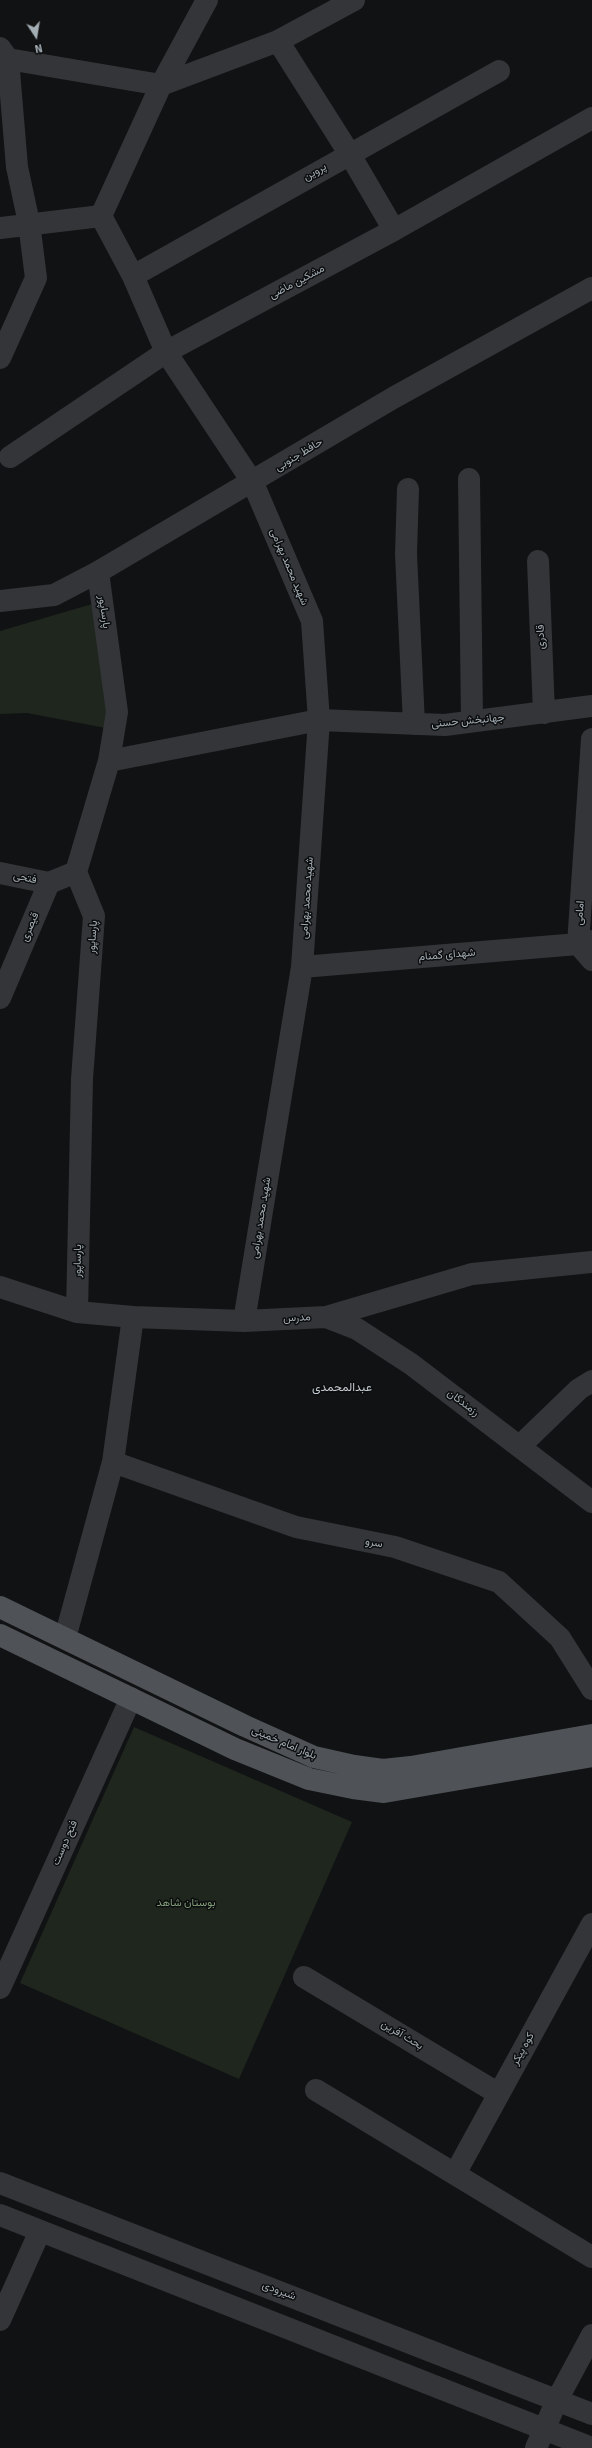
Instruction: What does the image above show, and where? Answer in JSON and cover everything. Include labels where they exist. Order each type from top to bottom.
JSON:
[{"type":"main road","name":"بلوار امام خمینی","points":[[0,1607],[245,1726],[314,1757],[354,1766],[384,1770],[411,1767],[592,1735]]},
{"type":"main road","points":[[0,1635],[235,1749],[309,1779],[384,1792],[592,1756]]},
{"type":"street","points":[[0,228],[29,223],[101,216],[161,85],[207,0]]},
{"type":"street","points":[[0,358],[36,278],[29,223],[8,168],[4,53],[161,85],[278,42],[354,0]]},
{"type":"street","points":[[278,42],[349,153],[394,230]]},
{"type":"street","name":"پروین","points":[[133,276],[349,153],[499,71]]},
{"type":"street","name":"مشکین ماضی","points":[[10,456],[166,352],[394,230],[592,118]]},
{"type":"street","name":"شهید محمد بهرامی","points":[[101,216],[133,276],[166,352],[253,482],[312,621],[320,720],[302,967],[244,1321]]},
{"type":"street","name":"حافظ جنوبی","points":[[0,601],[54,595],[98,572],[253,482],[393,398],[592,288]]},
{"type":"street","points":[[469,479],[472,721]]},
{"type":"street","points":[[408,489],[406,554],[414,724]]},
{"type":"street","name":"قادری","points":[[538,561],[544,713]]},
{"type":"street","name":"پارساپور","points":[[77,1312],[82,1079],[94,916],[76,872],[109,761],[117,712],[98,572]]},
{"type":"street","name":"جهانبخش حسنی","points":[[109,761],[320,720],[444,725],[592,706]]},
{"type":"street","name":"امامی","points":[[587,948],[592,739]]},
{"type":"street","points":[[50,883],[76,872]]},
{"type":"street","name":"فتحی","points":[[0,873],[50,883]]},
{"type":"street","name":"قیصری","points":[[0,998],[50,883]]},
{"type":"street","name":"شهدای گمنام","points":[[302,967],[587,948]]},
{"type":"street","name":"مدرس","points":[[0,1287],[77,1312],[133,1317],[244,1321],[326,1317],[472,1274],[592,1262]]},
{"type":"street","points":[[65,1638],[113,1462],[133,1317]]},
{"type":"street","name":"رزمندگان","points":[[326,1317],[358,1329],[411,1364],[521,1445],[592,1502]]},
{"type":"street","points":[[521,1445],[579,1389],[592,1381]]},
{"type":"street","name":"سرو","points":[[113,1462],[296,1527],[395,1547],[499,1582],[560,1638],[592,1689]]},
{"type":"street","name":"فتح دوست","points":[[0,1988],[131,1698]]},
{"type":"street","name":"کوه پیکر","points":[[455,2174],[592,1924]]},
{"type":"street","name":"بحث آفرین","points":[[304,1977],[499,2094]]},
{"type":"street","points":[[316,2090],[592,2257]]},
{"type":"street","name":"شیرودی","points":[[0,2183],[204,2261],[592,2414]]},
{"type":"street","points":[[0,2215],[194,2290],[540,2438],[592,2448]]},
{"type":"street","points":[[1,2315],[40,2231]]},
{"type":"street","points":[[119,2261],[129,2233]]},
{"type":"street","points":[[194,2290],[204,2261]]},
{"type":"street","points":[[540,2438],[592,2335]]},
{"type":"green space","points":[[109,599],[111,729],[27,713],[0,714],[0,631]]},
{"type":"green space","name":"بوستان شاهد","points":[[134,1727],[352,1822],[239,2079],[20,1983]]},
{"type":"district","name":"عبدالمحمدی","points":[[342,1388]]}]
